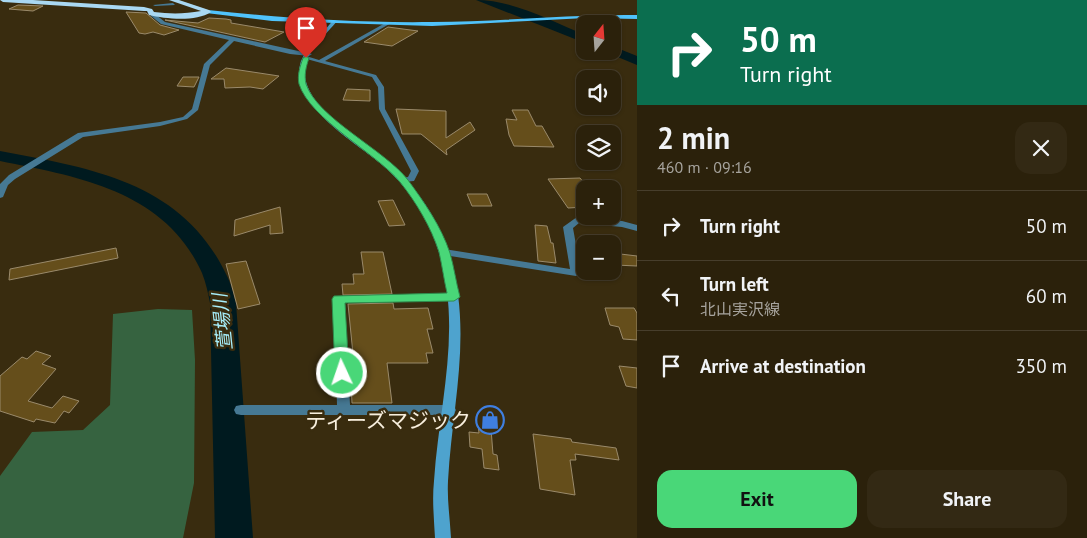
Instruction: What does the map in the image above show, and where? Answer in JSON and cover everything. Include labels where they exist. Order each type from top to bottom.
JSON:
[{"type":"highway","points":[[2,1],[152,8],[187,16],[208,12]]},
{"type":"highway","points":[[173,2],[208,12]]},
{"type":"main road","points":[[208,12],[258,18],[450,24],[555,18],[637,17]]},
{"type":"street","points":[[173,2],[152,8],[163,23],[307,56],[374,76],[381,87],[382,110],[415,172],[411,178],[403,180]]},
{"type":"street","points":[[335,21],[307,56],[302,71],[303,85],[316,105],[330,119],[372,152],[403,180],[434,228],[444,252],[454,297],[456,329],[455,366],[441,483],[443,538]]},
{"type":"street","points":[[321,61],[389,23]]},
{"type":"street","points":[[0,195],[4,184],[12,176],[80,136],[160,124],[185,118],[192,114],[197,105],[207,64],[233,39]]},
{"type":"street","points":[[444,252],[576,273],[568,227],[577,220],[622,224],[637,228]]},
{"type":"street","points":[[344,410],[338,299],[454,297]]},
{"type":"street","points":[[241,410],[449,410]]},
{"type":"green space","points":[[158,309],[192,310],[195,360],[194,483],[183,538],[0,538],[0,476],[32,432],[83,430],[110,405],[113,314]]},
{"type":"building","points":[[18,5],[43,6],[33,11],[9,9]]},
{"type":"building","points":[[126,12],[146,13],[160,25],[179,30],[164,35],[153,32],[139,33]]},
{"type":"building","points":[[209,18],[226,19],[231,20],[231,23],[284,32],[265,42],[165,20],[198,23]]},
{"type":"building","points":[[388,27],[418,31],[392,46],[364,42]]},
{"type":"building","points":[[226,68],[279,76],[263,89],[250,87],[225,88],[224,79],[211,79]]},
{"type":"building","points":[[183,77],[199,77],[194,87],[177,86]]},
{"type":"building","points":[[347,89],[370,90],[370,101],[343,100]]},
{"type":"building","points":[[396,109],[446,111],[446,138],[470,122],[475,130],[446,150],[447,155],[421,134],[402,134]]},
{"type":"building","points":[[512,110],[528,110],[536,126],[542,126],[554,147],[514,146],[509,135],[506,119],[517,120]]},
{"type":"building","points":[[580,178],[582,180],[576,180],[576,208],[568,208],[548,179]]},
{"type":"building","points":[[467,194],[487,194],[492,206],[472,206]]},
{"type":"building","points":[[393,200],[405,225],[389,226],[378,201]]},
{"type":"building","points":[[280,207],[283,233],[270,234],[270,225],[234,236],[235,220]]},
{"type":"building","points":[[535,225],[547,226],[551,243],[553,243],[556,263],[538,261]]},
{"type":"building","points":[[116,248],[118,258],[9,280],[10,269]]},
{"type":"building","points":[[361,252],[383,252],[392,294],[343,295],[342,284],[354,284],[353,274],[364,274]]},
{"type":"building","points":[[621,254],[637,256],[637,266],[621,265]]},
{"type":"building","points":[[246,261],[260,304],[238,309],[226,264]]},
{"type":"building","points":[[393,303],[394,309],[428,308],[433,329],[427,329],[433,353],[426,353],[428,363],[387,363],[392,403],[352,403],[350,364],[354,364],[348,304]]},
{"type":"building","points":[[605,308],[634,308],[637,313],[637,340],[623,339],[619,327],[610,325]]},
{"type":"building","points":[[36,351],[51,356],[42,364],[56,369],[28,401],[52,408],[63,396],[79,401],[69,413],[64,411],[55,423],[36,419],[34,422],[0,411],[0,376],[22,357],[27,359]]},
{"type":"building","points":[[619,366],[637,368],[637,388],[626,386]]},
{"type":"building","points":[[477,415],[498,417],[499,430],[491,429],[493,454],[497,455],[499,470],[484,468],[482,449],[470,447],[469,432],[479,433]]},
{"type":"building","points":[[533,434],[616,448],[619,460],[575,454],[576,460],[570,460],[575,495],[540,489]]},
{"type":"waterway","points":[[481,0],[523,14],[576,35]]},
{"type":"waterway","points":[[621,54],[637,61]]},
{"type":"waterway","name":"萱場川","points":[[0,156],[64,169],[95,177],[124,188],[152,201],[176,220],[197,243],[214,273],[223,303],[234,538]]},
{"type":"place","name":"ティーズマジック","points":[[490,420]]},
{"type":"route","points":[[306,58],[302,65],[301,77],[308,95],[330,119],[390,167],[403,180],[422,207],[434,228],[444,252],[454,297],[338,299],[342,373]]}]
